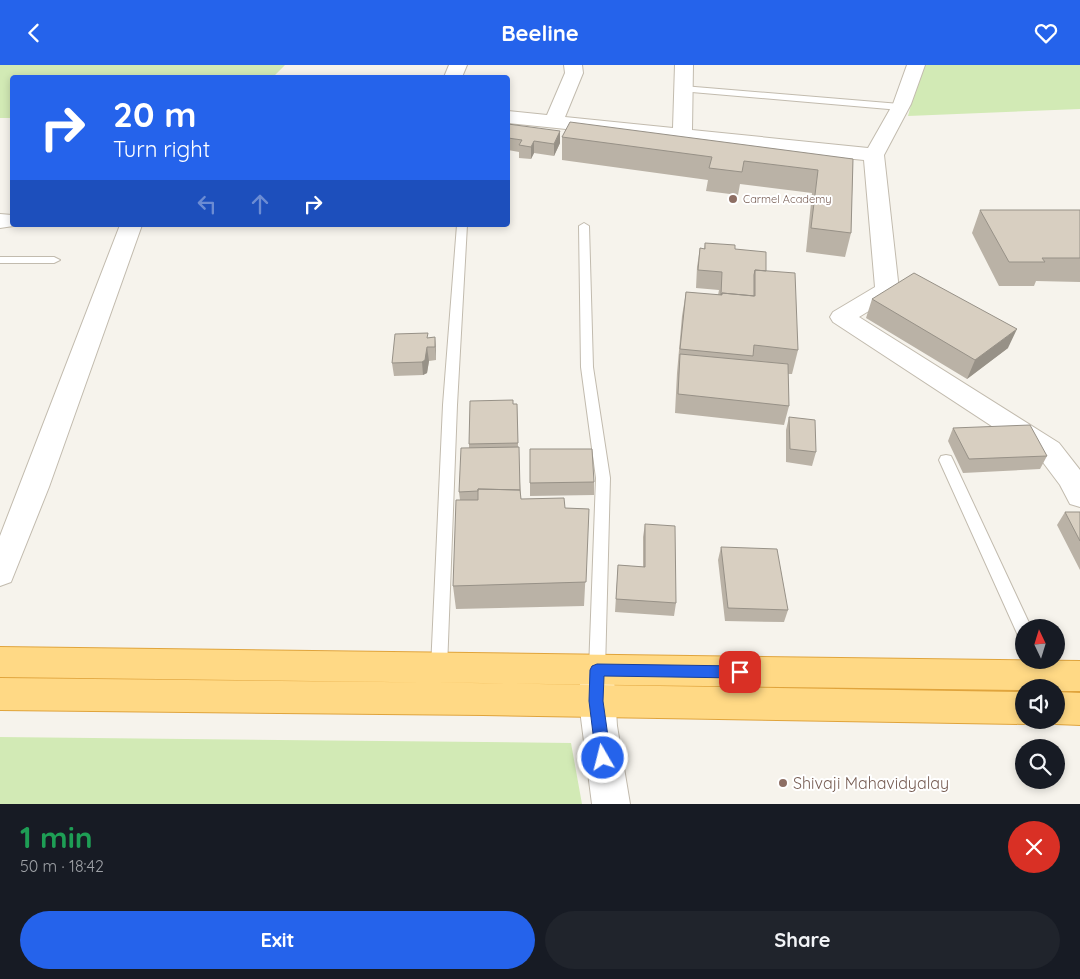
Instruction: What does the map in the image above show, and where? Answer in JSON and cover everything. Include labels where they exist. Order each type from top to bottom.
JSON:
[{"type":"highway","points":[[0,662],[439,668],[597,685],[1015,708]]},
{"type":"highway","points":[[0,694],[597,685],[1015,669]]},
{"type":"highway","points":[[1045,669],[1080,676]]},
{"type":"highway","points":[[1065,708],[1080,709]]},
{"type":"street","points":[[554,122],[574,73],[573,65]]},
{"type":"street","points":[[682,135],[684,65]]},
{"type":"street","points":[[916,65],[900,107],[874,155],[887,291],[842,317],[1049,450],[1071,479],[1080,495]]},
{"type":"street","points":[[510,117],[874,155]]},
{"type":"street","points":[[0,573],[33,494],[95,315],[130,227]]},
{"type":"street","points":[[597,685],[611,804]]},
{"type":"lane","points":[[684,89],[900,107]]},
{"type":"lane","points":[[584,226],[587,367],[604,479],[597,685]]},
{"type":"lane","points":[[439,668],[450,405],[462,227]]},
{"type":"lane","points":[[0,260],[54,260]]},
{"type":"lane","points":[[946,460],[1019,619]]},
{"type":"green space","points":[[0,65],[285,65],[275,75],[10,75],[10,118],[0,118]]},
{"type":"green space","points":[[922,65],[1080,65],[1080,109],[908,116]]},
{"type":"green space","points":[[0,737],[571,743],[582,804],[0,804]]},
{"type":"building","points":[[570,122],[853,159],[851,233],[811,228],[818,170],[744,161],[742,172],[709,168],[712,157],[562,137]]},
{"type":"building","points":[[510,124],[560,131],[554,144],[534,141],[531,147],[519,145],[522,140],[510,138]]},
{"type":"building","points":[[980,210],[1080,210],[1080,258],[1042,258],[1045,262],[1009,262]]},
{"type":"building","points":[[705,243],[735,245],[735,249],[766,252],[766,271],[755,270],[754,296],[722,293],[721,295],[722,272],[698,270],[700,248],[705,249]]},
{"type":"building","points":[[755,270],[795,273],[798,350],[754,345],[753,356],[680,349],[686,292],[755,296]]},
{"type":"building","points":[[914,273],[1017,329],[975,360],[872,299]]},
{"type":"building","points":[[428,333],[427,338],[435,337],[435,347],[427,347],[425,360],[422,362],[392,363],[395,334]]},
{"type":"building","points":[[680,354],[788,364],[789,406],[678,394]]},
{"type":"building","points":[[513,400],[513,404],[517,404],[518,443],[469,444],[470,401]]},
{"type":"building","points":[[789,417],[815,420],[816,452],[790,449]]},
{"type":"building","points":[[1030,425],[1047,456],[969,459],[953,428]]},
{"type":"building","points":[[519,447],[520,490],[478,489],[478,491],[459,492],[461,448]]},
{"type":"building","points":[[530,449],[592,449],[594,482],[530,483]]},
{"type":"building","points":[[478,489],[520,490],[521,499],[564,498],[565,508],[589,509],[586,582],[453,586],[456,500],[478,500]]},
{"type":"building","points":[[1065,512],[1080,512],[1080,541]]},
{"type":"building","points":[[645,524],[675,526],[676,603],[616,599],[618,565],[645,567]]},
{"type":"building","points":[[721,547],[777,549],[788,610],[728,608]]},
{"type":"place","name":"Carmel Academy","points":[[733,199]]},
{"type":"place","name":"Shivaji Mahavidyalay","points":[[783,783]]},
{"type":"route","points":[[603,758],[596,701],[597,670],[740,672]]}]
